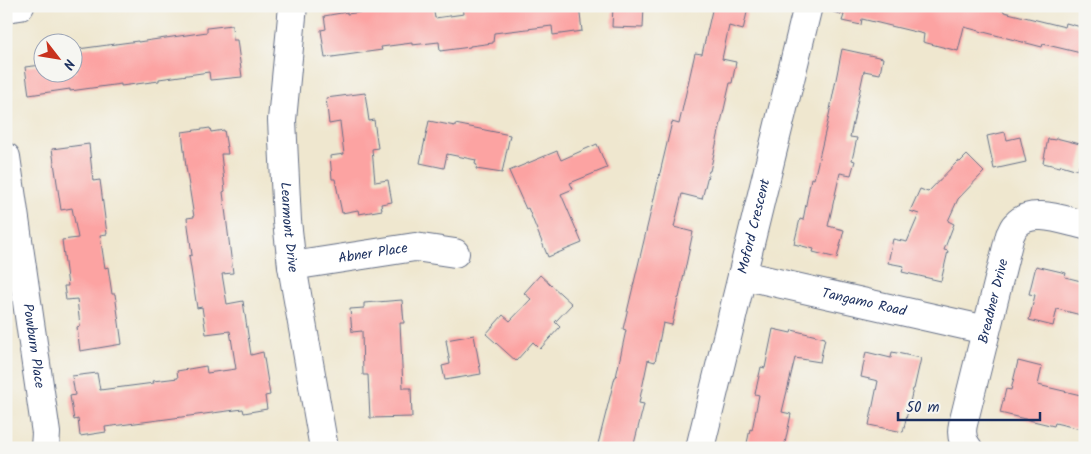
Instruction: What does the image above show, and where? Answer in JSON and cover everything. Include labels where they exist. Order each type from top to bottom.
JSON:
[{"type":"street","points":[[6,8],[20,6]]},
{"type":"street","name":"Learmont Drive","points":[[293,6],[282,120],[287,221],[292,266],[324,448]]},
{"type":"street","name":"Moford Crescent","points":[[700,448],[808,6]]},
{"type":"street","name":"Powburn Place","points":[[6,157],[46,432],[45,448]]},
{"type":"street","name":"Breadner Drive","points":[[968,448],[963,439],[963,424],[1010,235],[1016,225],[1023,219],[1032,216],[1043,216],[1085,225]]},
{"type":"street","name":"Abner Place","points":[[292,266],[415,247],[455,253]]},
{"type":"street","name":"Tangamo Road","points":[[742,275],[986,330]]},
{"type":"building","points":[[408,6],[433,6],[435,18],[464,14],[463,6],[579,6],[582,31],[553,35],[552,26],[494,33],[493,43],[470,47],[440,51],[439,42],[412,45],[412,43],[381,47],[382,50],[325,58],[321,30],[326,29],[324,16]]},
{"type":"building","points":[[613,6],[644,6],[643,28],[612,27]]},
{"type":"building","points":[[713,6],[748,8],[743,30],[729,26],[722,59],[736,62],[702,199],[682,194],[674,227],[693,232],[672,325],[663,323],[655,362],[648,360],[639,403],[644,404],[633,448],[597,448],[616,377],[626,330],[623,329],[672,122],[679,124],[695,53],[702,54]]},
{"type":"building","points":[[833,6],[987,6],[1065,27],[1066,23],[1085,28],[1085,54],[1043,44],[1042,47],[964,27],[958,51],[923,42],[924,34],[862,19],[861,25],[842,21],[844,15],[833,12]]},
{"type":"building","points":[[232,25],[233,40],[237,40],[242,77],[210,80],[209,72],[121,86],[121,84],[29,95],[25,67],[32,66],[32,82],[82,82],[82,48],[207,32],[207,28]]},
{"type":"building","points":[[842,49],[883,58],[880,74],[864,71],[850,137],[857,138],[852,160],[855,161],[851,175],[840,173],[828,226],[844,230],[837,258],[813,252],[814,249],[794,244],[800,219],[803,220],[811,178],[814,179]]},
{"type":"building","points":[[365,93],[369,121],[374,120],[378,148],[372,149],[375,182],[388,180],[392,202],[381,204],[382,210],[359,214],[358,210],[342,213],[335,179],[332,179],[330,156],[344,154],[340,122],[329,124],[326,98]]},
{"type":"building","points":[[429,121],[510,135],[502,173],[476,169],[476,160],[447,154],[444,168],[420,163]]},
{"type":"building","points":[[210,128],[211,132],[224,130],[228,154],[221,154],[225,191],[223,192],[233,273],[222,274],[227,304],[243,301],[251,355],[263,352],[270,395],[265,396],[267,409],[244,413],[243,409],[105,427],[106,432],[80,436],[78,419],[74,420],[70,396],[75,395],[72,376],[97,373],[100,390],[178,378],[177,371],[206,366],[207,373],[236,369],[230,331],[206,334],[202,307],[197,308],[189,256],[192,255],[187,218],[194,217],[182,132]]},
{"type":"building","points":[[1005,132],[1007,140],[1020,137],[1026,162],[994,169],[987,136]]},
{"type":"building","points":[[1056,138],[1084,145],[1078,170],[1061,165],[1060,167],[1043,163],[1048,139],[1056,140]]},
{"type":"building","points":[[89,144],[93,181],[100,180],[107,234],[100,235],[105,268],[108,267],[112,294],[115,294],[122,344],[80,351],[77,327],[80,326],[77,299],[66,300],[64,286],[68,286],[62,240],[78,238],[72,208],[61,210],[52,149]]},
{"type":"building","points":[[597,144],[607,168],[570,183],[573,189],[561,194],[582,243],[548,257],[528,208],[526,209],[509,171],[557,151],[561,160]]},
{"type":"building","points":[[967,155],[984,172],[958,199],[948,221],[954,224],[944,250],[948,251],[941,281],[902,272],[904,266],[888,263],[893,239],[907,242],[919,214],[910,211],[920,189],[928,192],[958,161],[960,162]]},
{"type":"building","points":[[1036,266],[1066,273],[1065,277],[1085,282],[1085,316],[1057,309],[1053,326],[1029,320],[1035,295],[1029,294]]},
{"type":"building","points":[[540,275],[572,304],[555,322],[560,327],[540,349],[533,342],[516,361],[486,334],[503,315],[510,321],[531,299],[524,293]]},
{"type":"building","points":[[402,300],[404,323],[400,323],[403,388],[411,388],[412,417],[370,418],[368,375],[363,375],[362,331],[352,332],[350,309],[364,308],[364,303]]},
{"type":"building","points":[[773,329],[791,333],[792,330],[825,338],[820,362],[795,358],[782,412],[791,414],[784,448],[746,448],[750,429],[752,430],[759,395],[755,394],[761,367],[765,368]]},
{"type":"building","points":[[474,335],[481,374],[445,380],[442,366],[450,364],[446,340]]},
{"type":"building","points":[[866,352],[891,358],[892,352],[921,358],[903,432],[869,425],[878,381],[861,377]]},
{"type":"building","points":[[1018,361],[1042,367],[1038,385],[1085,396],[1085,430],[1055,423],[1054,426],[1000,413],[1006,389],[1011,390]]}]
